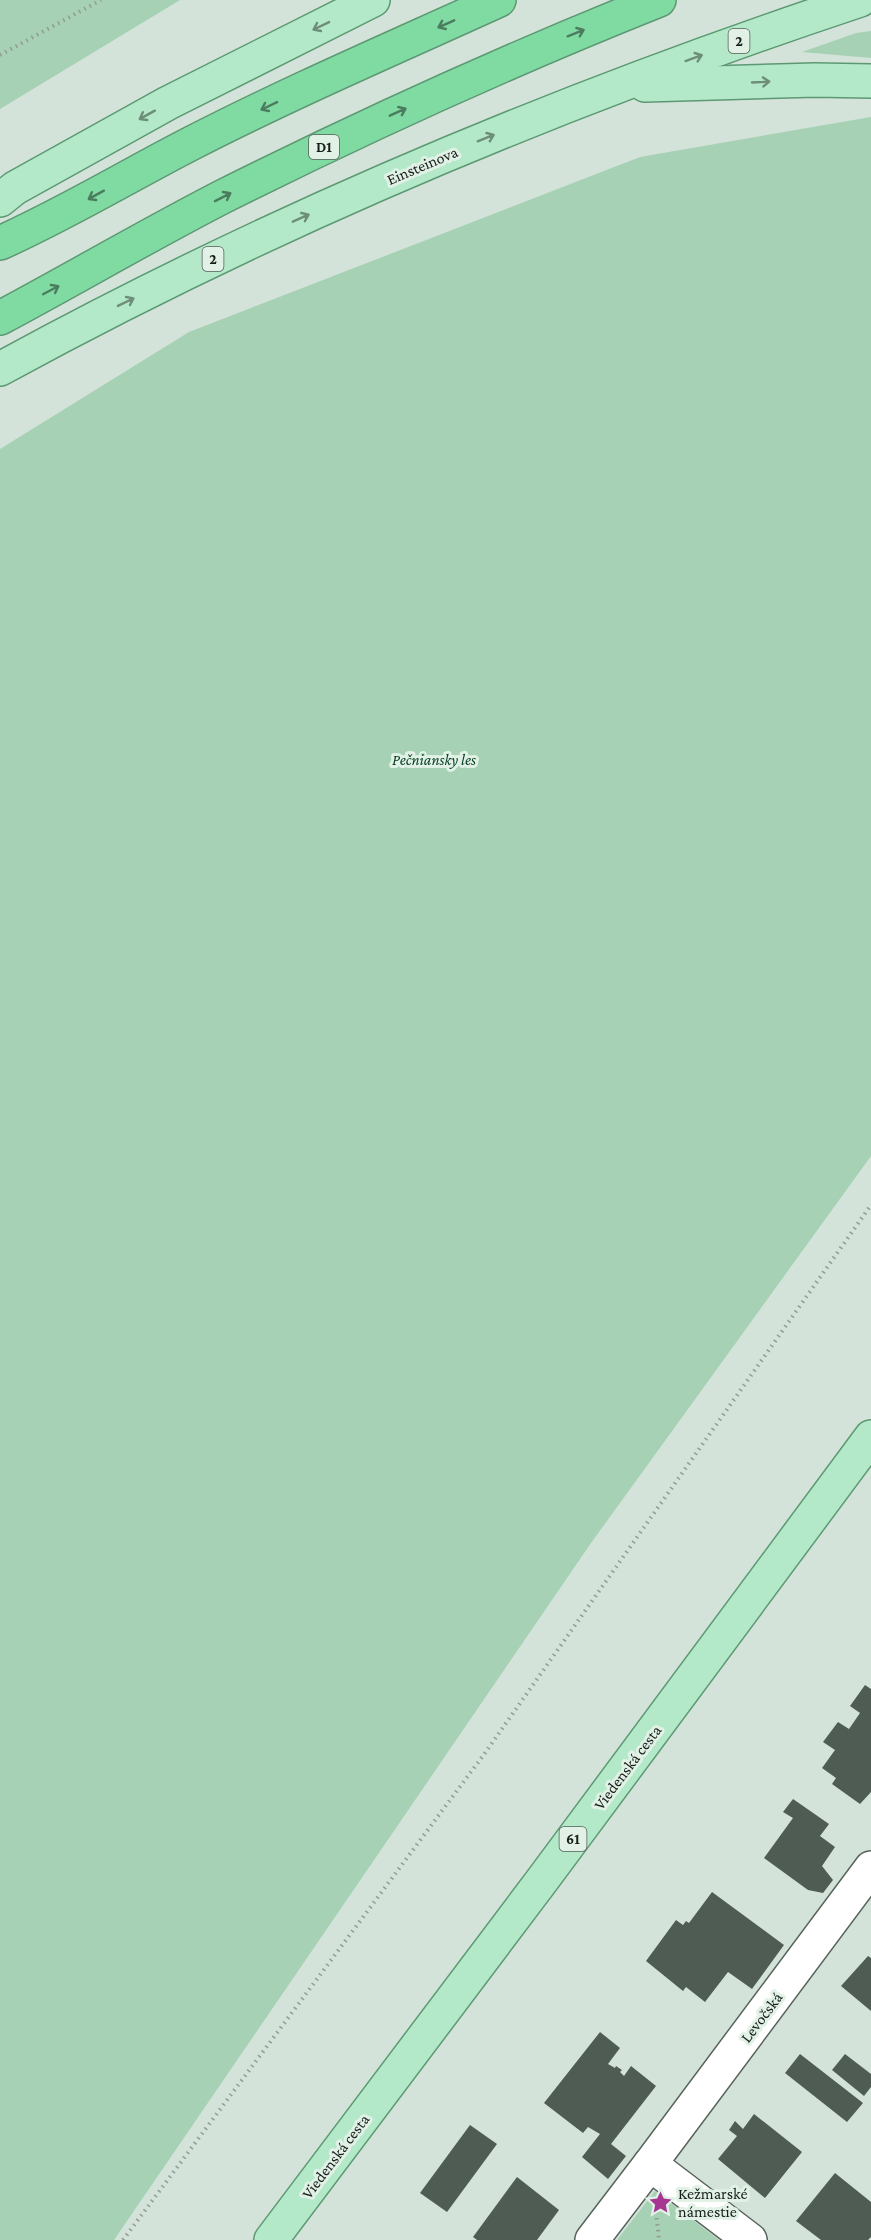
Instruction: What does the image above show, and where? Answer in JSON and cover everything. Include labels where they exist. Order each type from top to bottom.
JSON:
[{"type":"highway","points":[[0,243],[47,222],[191,144],[499,0]]},
{"type":"highway","name":"D1","points":[[0,318],[222,197],[364,127],[557,40],[659,0]]},
{"type":"main road","points":[[0,200],[15,188],[168,103],[373,0]]},
{"type":"main road","name":"Einsteinova","points":[[0,369],[97,316],[246,242],[432,160],[619,85],[766,31],[860,0]]},
{"type":"main road","name":"2","points":[[619,85],[815,80],[871,81]]},
{"type":"main road","name":"Viedenská cesta","points":[[271,2240],[871,1437]]},
{"type":"street","name":"Levočská","points":[[650,2164],[858,1907],[871,1869]]},
{"type":"street","points":[[592,2240],[650,2164],[750,2240]]},
{"type":"path","points":[[0,55],[101,0]]},
{"type":"path","points":[[123,2240],[485,1753],[871,1205]]},
{"type":"green space","points":[[0,0],[180,0],[0,109]]},
{"type":"green space","points":[[871,31],[871,58],[802,52],[856,33]]},
{"type":"green space","name":"Pečniansky les","points":[[871,117],[871,1156],[591,1543],[114,2240],[0,2240],[0,449],[189,332],[640,157]]},
{"type":"green space","points":[[655,2191],[719,2240],[617,2240]]},
{"type":"building","points":[[865,1685],[871,1689],[871,1792],[860,1804],[832,1784],[836,1778],[822,1768],[835,1750],[823,1742],[838,1722],[849,1729],[860,1713],[850,1706]]},
{"type":"building","points":[[793,1799],[829,1824],[820,1836],[835,1847],[822,1866],[833,1880],[823,1893],[808,1890],[764,1858],[793,1818],[783,1812]]},
{"type":"building","points":[[712,1892],[784,1945],[752,1989],[728,1972],[705,2002],[686,1987],[683,1991],[646,1961],[676,1920],[683,1925],[686,1921],[689,1923]]},
{"type":"building","points":[[868,1956],[871,1958],[871,2011],[841,1986]]},
{"type":"building","points":[[600,2032],[620,2048],[608,2064],[622,2070],[620,2072],[624,2076],[631,2066],[656,2086],[611,2144],[626,2156],[608,2179],[582,2157],[600,2134],[588,2127],[583,2133],[544,2103]]},
{"type":"building","points":[[800,2054],[863,2103],[847,2122],[785,2073]]},
{"type":"building","points":[[845,2054],[871,2074],[871,2087],[864,2096],[832,2070]]},
{"type":"building","points":[[754,2114],[802,2152],[765,2198],[718,2159],[737,2136],[729,2130],[735,2121],[743,2129]]},
{"type":"building","points":[[470,2125],[497,2144],[447,2212],[420,2193]]},
{"type":"building","points":[[835,2173],[871,2202],[871,2237],[868,2240],[821,2240],[796,2221]]},
{"type":"building","points":[[517,2177],[559,2210],[537,2240],[477,2240],[473,2237]]},
{"type":"place","name":"Kežmarské námestie","points":[[660,2202]]}]
